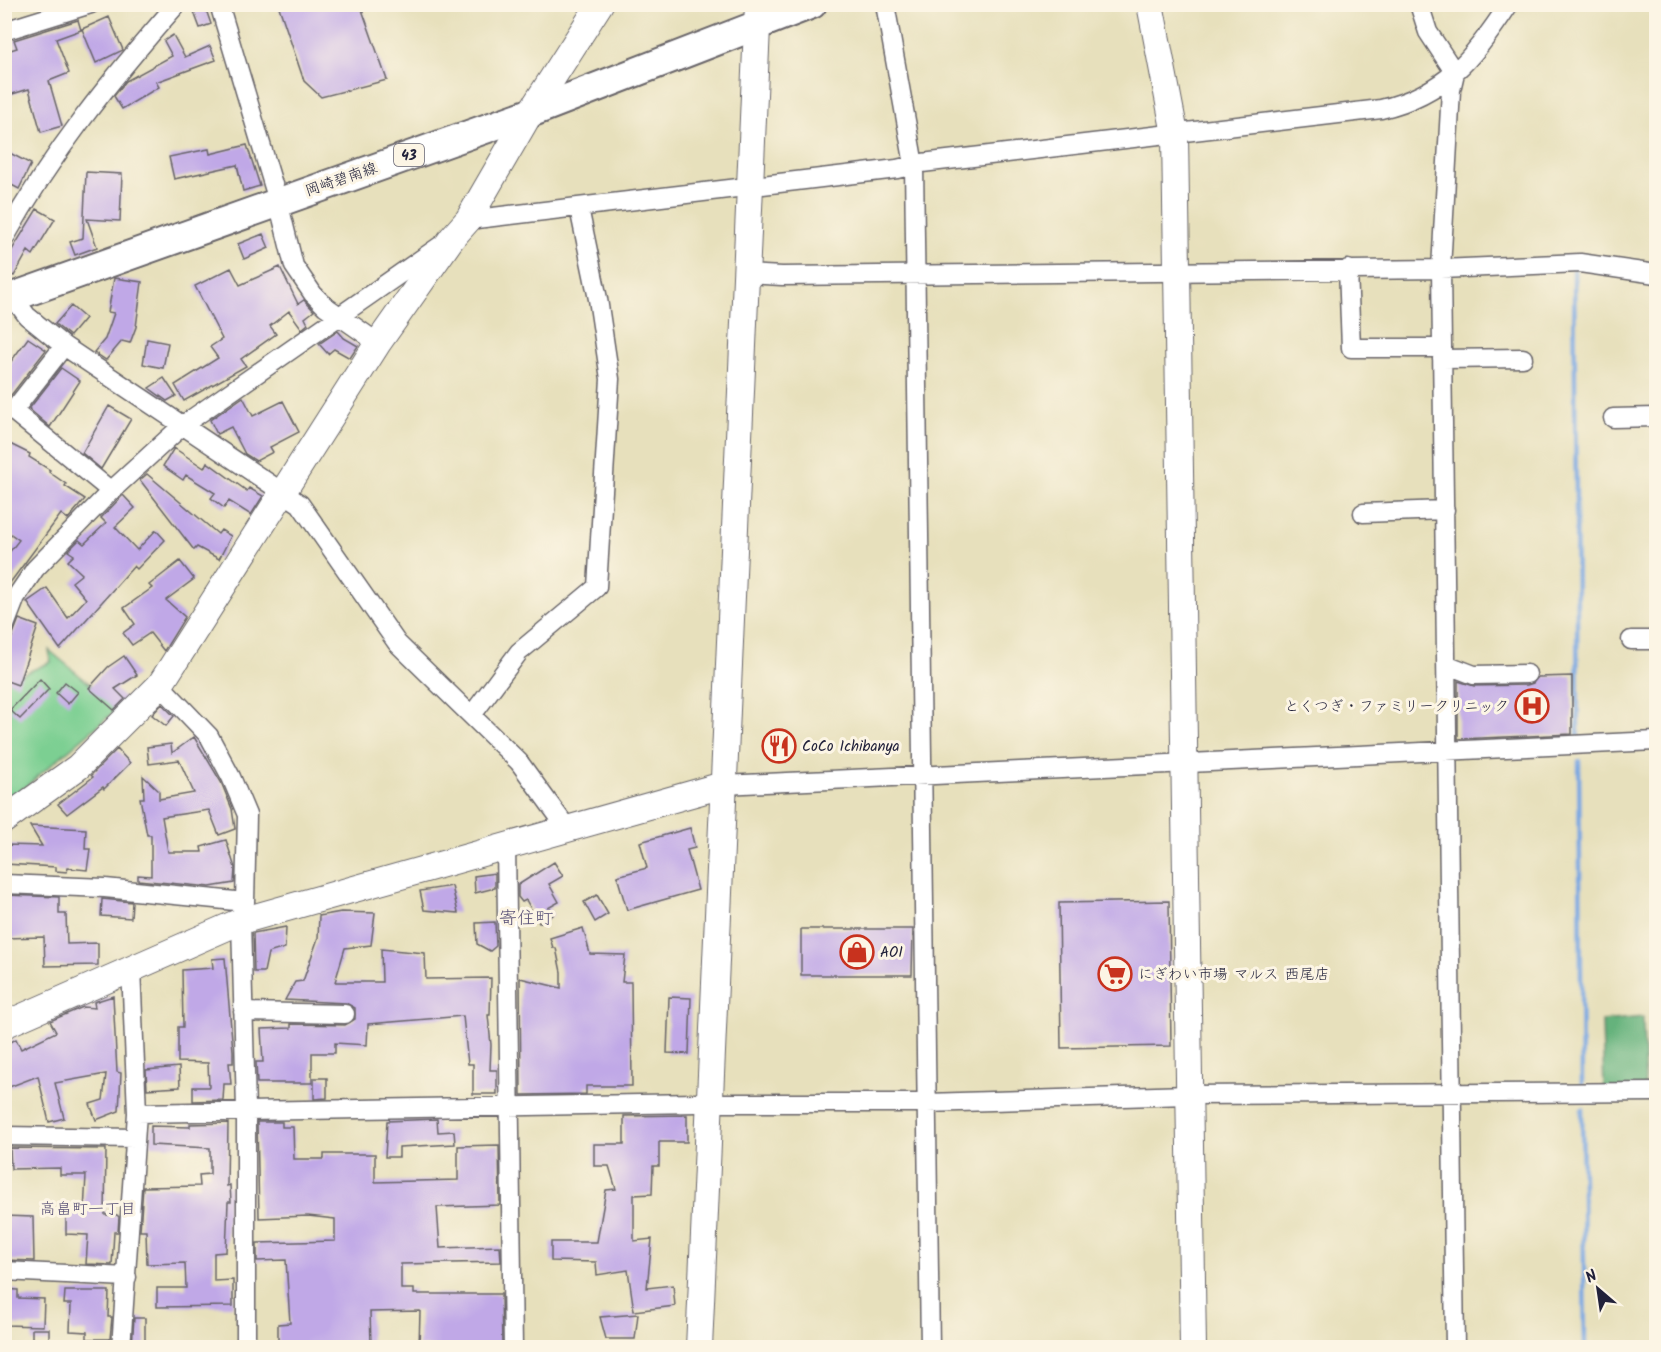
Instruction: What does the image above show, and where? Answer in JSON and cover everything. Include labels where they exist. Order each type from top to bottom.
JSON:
[{"type":"main road","name":"岡崎碧南線","points":[[9,299],[278,201],[530,113],[758,15],[812,4]]},
{"type":"street","points":[[4,31],[91,4]]},
{"type":"street","points":[[4,239],[42,173],[99,94],[177,4]]},
{"type":"street","points":[[219,4],[278,201],[294,266],[313,294],[325,306],[378,344]]},
{"type":"street","points":[[4,820],[78,767],[160,685],[378,344],[460,229],[530,113],[600,4]]},
{"type":"street","points":[[885,4],[914,165],[930,1347]]},
{"type":"street","points":[[1150,4],[1175,134],[1193,1347]]},
{"type":"street","points":[[1419,4],[1428,32],[1455,74],[1451,90],[1441,269],[1448,665],[1455,1347]]},
{"type":"street","points":[[4,628],[16,597],[35,569],[111,491],[183,425],[460,229],[579,208],[1390,107],[1409,102],[1455,74],[1489,34],[1509,4]]},
{"type":"street","points":[[699,1347],[758,15]]},
{"type":"street","points":[[471,715],[519,652],[597,587],[610,379],[598,299],[579,208]]},
{"type":"street","points":[[746,274],[782,276],[1441,269],[1580,263],[1656,273]]},
{"type":"street","points":[[1348,269],[1351,348],[1523,358]]},
{"type":"street","points":[[9,299],[64,346],[300,504],[397,643],[519,762],[567,828]]},
{"type":"street","points":[[64,346],[13,411],[111,491]]},
{"type":"street","points":[[1613,418],[1656,417]]},
{"type":"street","points":[[1363,513],[1445,510]]},
{"type":"street","points":[[1631,640],[1656,640]]},
{"type":"street","points":[[1448,665],[1474,675],[1527,674]]},
{"type":"street","points":[[160,685],[208,736],[231,777],[247,815],[243,911],[246,1347]]},
{"type":"street","points":[[4,1025],[131,967],[243,911],[506,845],[723,785],[1448,749],[1656,741]]},
{"type":"street","points":[[506,845],[513,1347]]},
{"type":"street","points":[[4,884],[105,888],[243,911]]},
{"type":"street","points":[[121,1347],[137,1113],[131,967]]},
{"type":"street","points":[[243,1012],[345,1014]]},
{"type":"street","points":[[137,1113],[709,1103],[927,1103],[1188,1095],[1656,1092]]},
{"type":"street","points":[[4,1136],[135,1138]]},
{"type":"street","points":[[4,1271],[127,1276]]},
{"type":"green space","points":[[49,650],[91,685],[115,711],[5,804],[5,682],[51,662]]},
{"type":"green space","points":[[1643,1017],[1645,1090],[1604,1091],[1602,1021]]},
{"type":"building","points":[[191,4],[204,4],[211,24],[200,28]]},
{"type":"building","points":[[278,4],[360,4],[387,80],[321,97],[304,81]]},
{"type":"building","points":[[109,17],[123,50],[96,63],[82,29]]},
{"type":"building","points":[[78,20],[81,30],[56,39],[69,73],[49,81],[62,126],[41,132],[29,89],[9,95],[4,80],[4,52],[17,48],[14,40]]},
{"type":"building","points":[[173,35],[185,57],[210,46],[216,60],[156,82],[159,87],[122,109],[114,96],[126,81],[172,56],[164,41]]},
{"type":"building","points":[[247,145],[260,186],[243,191],[237,165],[174,179],[169,157],[209,149],[210,154]]},
{"type":"building","points":[[4,150],[31,164],[19,189],[4,181]]},
{"type":"building","points":[[86,172],[122,174],[120,221],[87,219],[97,247],[75,255],[70,242],[83,238]]},
{"type":"building","points":[[37,209],[55,219],[33,255],[28,251],[14,276],[4,271],[4,263]]},
{"type":"building","points":[[263,234],[269,248],[244,259],[238,244]]},
{"type":"building","points":[[280,267],[298,304],[304,300],[314,311],[305,318],[308,324],[302,329],[289,311],[270,326],[276,334],[241,359],[246,366],[184,401],[175,385],[218,358],[210,347],[222,339],[195,286],[231,268],[240,285]]},
{"type":"building","points":[[114,278],[142,282],[136,327],[130,343],[122,341],[106,360],[94,352],[105,339],[114,313],[108,312]]},
{"type":"building","points":[[71,306],[85,318],[70,336],[55,324]]},
{"type":"building","points":[[338,331],[344,338],[358,346],[350,358],[334,349],[328,354],[319,344]]},
{"type":"building","points":[[28,338],[46,350],[5,403],[4,371]]},
{"type":"building","points":[[147,339],[168,343],[163,368],[143,364]]},
{"type":"building","points":[[61,368],[80,381],[50,427],[29,409]]},
{"type":"building","points":[[164,378],[176,396],[167,401],[149,388]]},
{"type":"building","points":[[243,397],[253,416],[283,401],[299,432],[270,447],[273,452],[256,461],[245,454],[231,427],[217,434],[210,420]]},
{"type":"building","points":[[109,406],[131,419],[101,469],[82,453]]},
{"type":"building","points":[[4,441],[30,454],[29,457],[50,470],[49,472],[66,484],[65,486],[85,499],[68,519],[61,514],[4,591],[4,559],[19,540],[4,529]]},
{"type":"building","points":[[174,448],[204,468],[207,462],[247,491],[249,488],[263,496],[251,515],[229,501],[224,508],[211,498],[215,493],[186,475],[183,480],[163,466]]},
{"type":"building","points":[[147,474],[218,534],[221,530],[231,536],[219,559],[197,547],[194,550],[140,480]]},
{"type":"building","points":[[123,495],[135,508],[115,527],[137,550],[156,530],[165,540],[137,569],[134,566],[60,649],[27,602],[47,588],[68,618],[86,599],[72,582],[82,574],[68,561],[74,555],[68,551],[79,540],[84,544],[106,523],[101,518]]},
{"type":"building","points":[[180,561],[194,579],[166,600],[185,617],[164,651],[150,633],[132,645],[123,633],[135,624],[124,608],[152,588],[149,585]]},
{"type":"building","points":[[19,619],[38,626],[18,685],[4,680],[4,657]]},
{"type":"building","points":[[124,656],[137,675],[115,689],[125,699],[114,710],[89,688],[108,667]]},
{"type":"building","name":"とくつぎ・ファミリークリニック","points":[[1572,676],[1572,734],[1458,739],[1458,681],[1474,686],[1527,685],[1533,683],[1538,677]]},
{"type":"building","points":[[40,679],[49,689],[20,719],[10,710]]},
{"type":"building","points":[[65,682],[78,692],[68,704],[56,693]]},
{"type":"building","points":[[162,704],[174,716],[166,726],[152,715]]},
{"type":"building","name":"CoCo Ichibanya","points":[[771,731],[786,731],[786,762],[771,761]]},
{"type":"building","points":[[194,737],[221,782],[232,809],[235,829],[219,835],[209,810],[162,817],[168,852],[202,852],[201,847],[226,840],[235,868],[234,883],[210,887],[138,880],[138,875],[151,876],[151,835],[147,835],[140,798],[144,798],[143,776],[159,791],[159,799],[194,793],[179,760],[149,764],[147,747],[171,744],[172,753]]},
{"type":"building","points":[[117,749],[130,763],[104,789],[103,787],[67,814],[58,804],[93,777],[91,775]]},
{"type":"building","points":[[30,826],[86,829],[85,849],[90,849],[87,870],[68,868],[67,872],[56,871],[56,867],[5,864],[6,845],[42,846]]},
{"type":"building","points":[[690,828],[695,848],[687,850],[698,890],[627,910],[617,876],[647,868],[640,842]]},
{"type":"building","points":[[554,862],[563,876],[549,884],[559,902],[548,908],[553,915],[539,923],[526,900],[522,902],[518,897],[518,885]]},
{"type":"building","points":[[495,873],[495,888],[475,893],[474,876]]},
{"type":"building","points":[[452,886],[458,913],[424,910],[420,891]]},
{"type":"building","points":[[4,895],[59,897],[59,914],[66,914],[67,944],[98,943],[98,965],[45,966],[44,937],[4,938]]},
{"type":"building","points":[[597,895],[608,914],[595,922],[584,902]]},
{"type":"building","points":[[102,899],[132,902],[131,918],[101,916]]},
{"type":"building","name":"にぎわい市場 マルス 西尾店","points":[[1169,901],[1171,1046],[1061,1048],[1059,903]]},
{"type":"building","points":[[341,912],[375,913],[371,945],[345,948],[335,982],[382,982],[381,949],[425,953],[426,979],[491,978],[490,1015],[488,1015],[491,1045],[490,1070],[497,1070],[497,1094],[473,1094],[473,1064],[468,1064],[463,1016],[368,1024],[367,1045],[335,1043],[335,1053],[312,1053],[312,1083],[257,1083],[256,1062],[263,1062],[261,1029],[291,1028],[291,1024],[345,1025],[355,1019],[355,1008],[346,1003],[285,1000],[295,982],[303,981],[318,938],[319,916]]},
{"type":"building","points":[[495,922],[496,946],[490,951],[477,944],[476,923]]},
{"type":"building","points":[[286,927],[285,948],[268,953],[264,972],[254,972],[253,933]]},
{"type":"building","points":[[583,928],[590,954],[625,955],[622,982],[631,982],[632,1086],[586,1086],[586,1094],[521,1095],[520,978],[561,988],[561,972],[556,948],[553,948],[550,938]]},
{"type":"building","name":"AOI","points":[[801,929],[913,929],[912,975],[801,975]]},
{"type":"building","points":[[225,958],[233,1051],[233,1063],[229,1063],[231,1084],[224,1084],[223,1100],[193,1101],[193,1087],[209,1087],[208,1063],[178,1062],[178,1027],[183,1027],[182,970],[213,968],[212,959]]},
{"type":"building","points":[[113,996],[117,1072],[121,1073],[119,1111],[96,1120],[90,1104],[103,1100],[106,1074],[55,1083],[64,1118],[49,1122],[38,1076],[4,1089],[4,1046],[16,1039],[21,1049],[56,1032],[50,1021],[83,1007],[95,1008],[94,1002]]},
{"type":"building","points":[[669,997],[691,998],[689,1054],[667,1053]]},
{"type":"building","points":[[179,1067],[180,1087],[147,1089],[146,1070]]},
{"type":"building","points":[[314,1078],[327,1078],[327,1098],[314,1099]]},
{"type":"building","points":[[687,1115],[687,1142],[659,1142],[659,1166],[653,1166],[652,1194],[634,1195],[634,1241],[652,1239],[647,1288],[673,1285],[675,1306],[634,1311],[628,1270],[597,1275],[596,1262],[551,1261],[551,1242],[597,1242],[606,1190],[616,1189],[609,1166],[594,1166],[594,1144],[624,1144],[624,1116]]},
{"type":"building","points":[[437,1119],[438,1132],[454,1131],[455,1144],[399,1147],[399,1157],[385,1157],[387,1121]]},
{"type":"building","points":[[257,1122],[282,1122],[282,1127],[293,1127],[294,1159],[324,1159],[324,1154],[375,1154],[375,1182],[458,1180],[458,1146],[499,1145],[500,1205],[437,1207],[440,1248],[500,1246],[501,1262],[401,1264],[401,1289],[414,1289],[414,1294],[501,1294],[502,1347],[419,1347],[420,1311],[370,1312],[371,1343],[278,1345],[278,1324],[290,1323],[286,1260],[257,1261],[257,1243],[335,1241],[335,1219],[308,1216],[259,1218]]},
{"type":"building","points":[[228,1123],[227,1186],[230,1185],[231,1202],[228,1202],[226,1252],[214,1253],[214,1281],[233,1280],[233,1306],[157,1307],[157,1288],[186,1288],[185,1263],[147,1264],[146,1231],[140,1231],[143,1187],[200,1186],[199,1175],[210,1174],[210,1148],[151,1145],[151,1126],[190,1127],[190,1124]]},
{"type":"building","points":[[10,1148],[106,1149],[105,1215],[119,1217],[118,1232],[114,1232],[112,1265],[86,1264],[88,1235],[66,1234],[66,1212],[84,1212],[86,1175],[60,1175],[60,1168],[11,1169]]},
{"type":"building","points":[[4,1216],[33,1217],[34,1261],[4,1260]]},
{"type":"building","points":[[4,1289],[18,1290],[18,1298],[44,1299],[43,1326],[4,1325]]},
{"type":"building","points":[[65,1291],[109,1291],[108,1317],[112,1317],[110,1339],[87,1339],[87,1332],[70,1331],[71,1304],[64,1304]]},
{"type":"building","points":[[638,1314],[635,1339],[606,1339],[600,1317]]},
{"type":"building","points":[[134,1318],[145,1318],[145,1347],[132,1347]]},
{"type":"building","points":[[32,1329],[49,1329],[49,1342],[32,1342]]},
{"type":"waterway","points":[[1574,270],[1578,734]]},
{"type":"waterway","points":[[1579,761],[1582,1084]]},
{"type":"waterway","points":[[1582,1109],[1585,1348]]},
{"type":"place","name":"とくつぎ・ファミリークリニック","points":[[1532,706]]},
{"type":"place","name":"CoCo Ichibanya","points":[[779,746]]},
{"type":"place","name":"AOI","points":[[857,952]]},
{"type":"place","name":"にぎわい市場 マルス 西尾店","points":[[1115,974]]},
{"type":"district","name":"寄住町","points":[[526,918]]},
{"type":"district","name":"高畠町一丁目","points":[[88,1208]]}]
